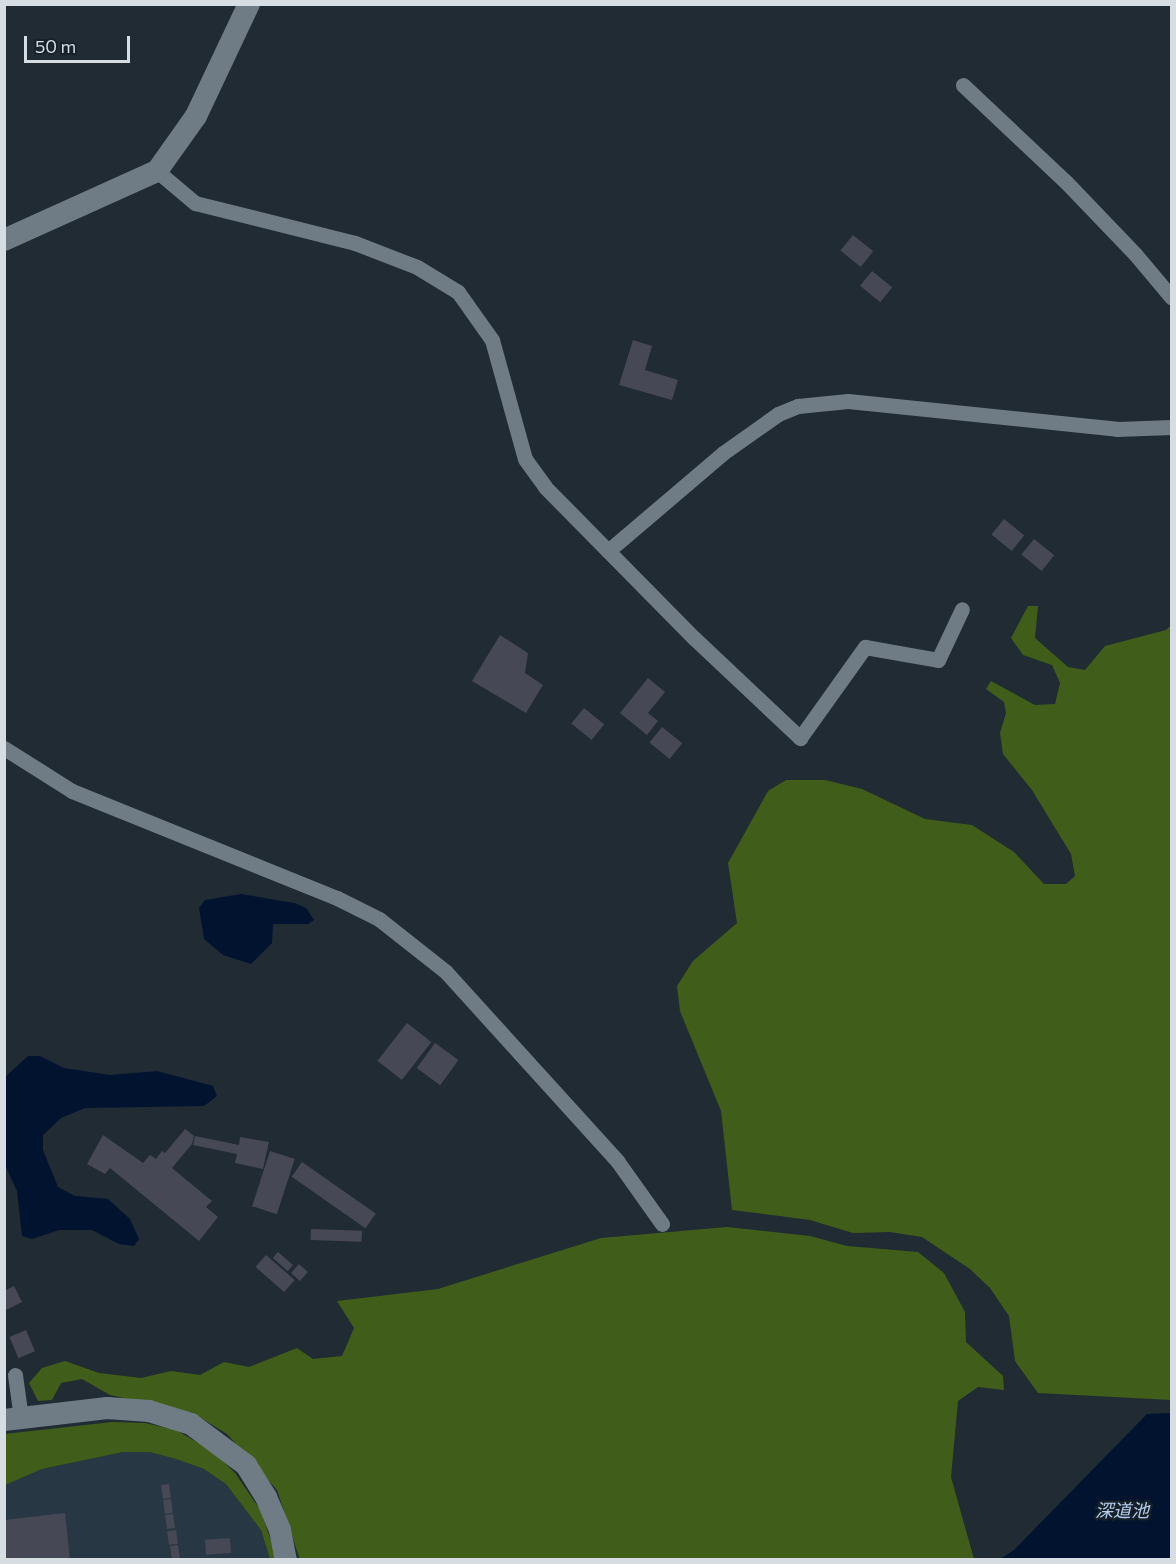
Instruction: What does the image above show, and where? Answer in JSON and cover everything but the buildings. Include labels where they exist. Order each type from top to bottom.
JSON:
[{"type":"street","points":[[4,240],[157,171],[196,116],[249,4]]},
{"type":"street","points":[[963,85],[1073,190],[1172,298]]},
{"type":"street","points":[[157,171],[195,203],[355,243],[417,267],[458,292],[492,340],[525,459],[545,487],[800,738],[865,647],[938,660],[962,609]]},
{"type":"street","points":[[608,551],[723,453],[778,414],[798,406],[848,401],[1117,429],[1172,427]]},
{"type":"street","points":[[4,748],[72,791],[337,898],[389,926],[446,972],[618,1162],[662,1224]]},
{"type":"street","points":[[15,1375],[13,1419],[107,1408],[149,1411],[191,1424],[246,1465],[266,1497],[280,1530],[286,1560]]},
{"type":"shaded area","points":[[123,1452],[150,1452],[176,1459],[204,1469],[226,1484],[261,1530],[270,1559],[5,1559],[4,1485],[42,1469]]},
{"type":"green space","points":[[1028,606],[1038,606],[1035,638],[1068,667],[1085,670],[1105,646],[1166,630],[1171,625],[1171,1400],[1038,1393],[1015,1361],[1009,1316],[990,1288],[970,1269],[922,1237],[890,1232],[853,1233],[810,1220],[732,1210],[721,1111],[680,1011],[677,986],[693,961],[737,923],[728,863],[768,791],[786,780],[825,780],[862,789],[925,819],[972,825],[1014,852],[1044,884],[1066,884],[1075,876],[1071,854],[1032,790],[1003,754],[1000,733],[1006,713],[1004,702],[986,689],[991,681],[1035,705],[1055,704],[1060,683],[1052,665],[1023,655],[1011,638]]},
{"type":"green space","points":[[727,1227],[810,1236],[847,1246],[918,1252],[944,1273],[965,1312],[966,1342],[1003,1376],[1004,1390],[978,1387],[958,1401],[951,1477],[974,1559],[300,1560],[277,1490],[227,1434],[193,1413],[110,1395],[82,1379],[61,1383],[52,1400],[38,1401],[29,1383],[42,1368],[65,1361],[99,1373],[141,1378],[171,1371],[200,1375],[224,1362],[249,1367],[297,1348],[313,1359],[342,1356],[354,1328],[337,1301],[438,1289],[601,1238]]},
{"type":"green space","points":[[112,1422],[145,1423],[176,1430],[214,1452],[235,1473],[261,1511],[277,1559],[270,1559],[261,1530],[226,1484],[204,1469],[176,1459],[150,1452],[123,1452],[42,1469],[5,1485],[4,1434]]},
{"type":"water","points":[[241,894],[294,903],[306,908],[314,920],[308,924],[273,924],[272,943],[251,964],[223,955],[204,939],[199,908],[205,900]]},
{"type":"water","points":[[28,1056],[40,1056],[64,1068],[110,1075],[157,1071],[213,1086],[217,1096],[204,1106],[85,1108],[61,1118],[43,1135],[43,1150],[58,1187],[75,1196],[108,1199],[130,1219],[139,1239],[134,1246],[119,1244],[92,1230],[59,1230],[32,1239],[22,1236],[17,1191],[5,1165],[4,1078]]},
{"type":"water","name":"深道池","points":[[1171,1413],[1171,1559],[1000,1559],[1014,1550],[1147,1414]]}]
